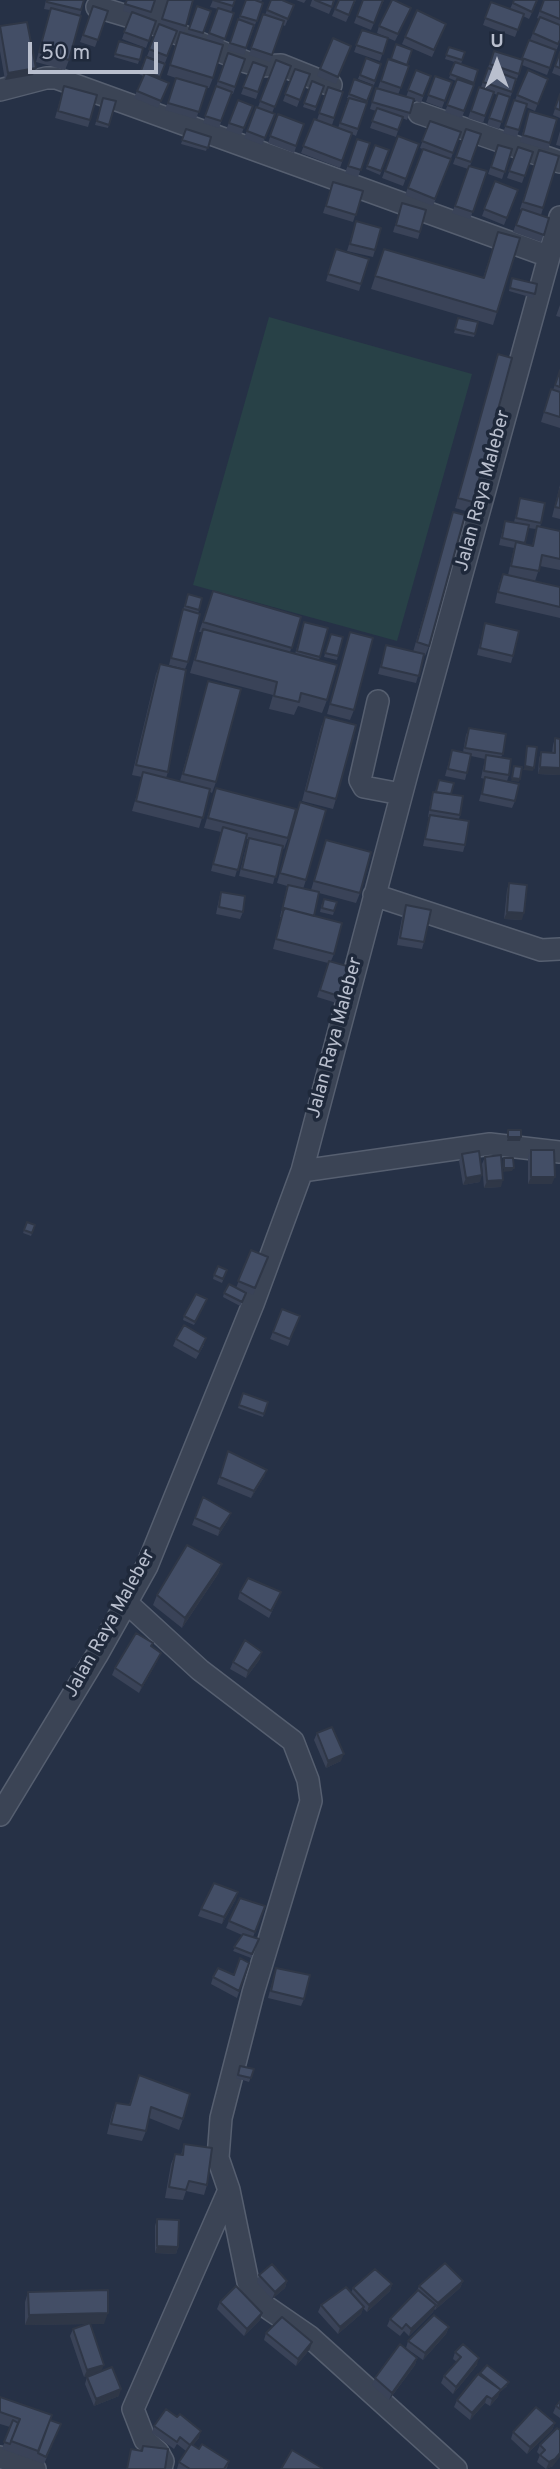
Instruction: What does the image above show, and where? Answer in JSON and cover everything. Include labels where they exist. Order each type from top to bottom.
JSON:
[{"type":"street","points":[[154,24],[162,0]]},
{"type":"street","points":[[97,7],[154,24],[246,62],[260,66],[281,65],[331,85]]},
{"type":"street","points":[[0,90],[56,78],[548,256]]},
{"type":"street","points":[[419,113],[560,162]]},
{"type":"street","name":"Jalan Raya Maleber","points":[[0,1815],[127,1603],[152,1554],[253,1304],[302,1171],[401,794],[560,217]]},
{"type":"street","points":[[378,701],[360,780],[364,787],[401,794]]},
{"type":"street","points":[[374,895],[541,950],[560,949]]},
{"type":"street","points":[[302,1171],[490,1144],[560,1152]]},
{"type":"street","points":[[127,1603],[200,1670],[293,1741],[308,1780],[311,1801],[253,1993],[221,2118],[218,2158],[229,2190],[248,2282],[265,2306],[310,2337],[456,2469]]},
{"type":"street","points":[[161,2469],[163,2461],[145,2440],[133,2409],[229,2190]]},
{"type":"street","points":[[0,2457],[35,2469]]},
{"type":"green space","points":[[269,317],[472,374],[397,641],[193,585]]},
{"type":"building","points":[[47,0],[84,0],[81,10]]},
{"type":"building","points":[[127,0],[155,0],[151,12],[125,4]]},
{"type":"building","points":[[168,0],[193,0],[186,26],[162,19]]},
{"type":"building","points":[[213,0],[235,0],[233,6]]},
{"type":"building","points":[[246,0],[263,3],[257,21],[240,16]]},
{"type":"building","points":[[271,0],[282,0],[294,5],[288,19],[267,10]]},
{"type":"building","points":[[315,0],[334,0],[332,7]]},
{"type":"building","points":[[339,0],[355,0],[349,15],[335,9]]},
{"type":"building","points":[[363,0],[383,0],[374,23],[357,16]]},
{"type":"building","points":[[392,0],[411,8],[398,34],[379,26]]},
{"type":"building","points":[[514,0],[537,0],[532,12],[513,3]]},
{"type":"building","points":[[544,0],[560,0],[560,19],[540,11]]},
{"type":"building","points":[[491,2],[524,14],[518,30],[485,18]]},
{"type":"building","points":[[93,6],[108,11],[98,40],[83,35]]},
{"type":"building","points":[[197,6],[211,11],[203,33],[189,29]]},
{"type":"building","points":[[51,8],[81,16],[69,60],[39,52]]},
{"type":"building","points":[[218,8],[234,13],[225,39],[209,33]]},
{"type":"building","points":[[417,10],[446,24],[434,50],[405,37]]},
{"type":"building","points":[[132,12],[156,21],[149,41],[124,32]]},
{"type":"building","points":[[263,14],[284,21],[272,55],[251,48]]},
{"type":"building","points":[[540,17],[560,25],[558,44],[533,33]]},
{"type":"building","points":[[238,19],[254,25],[246,48],[230,43]]},
{"type":"building","points":[[27,22],[36,68],[8,73],[0,26]]},
{"type":"building","points":[[159,24],[177,31],[167,56],[149,49]]},
{"type":"building","points":[[362,30],[388,38],[383,54],[356,45]]},
{"type":"building","points":[[180,32],[223,45],[213,78],[170,65]]},
{"type":"building","points":[[333,38],[351,46],[338,77],[320,69]]},
{"type":"building","points":[[529,40],[556,50],[550,68],[522,58]]},
{"type":"building","points":[[119,41],[143,48],[140,60],[115,54]]},
{"type":"building","points":[[396,44],[412,50],[407,65],[391,59]]},
{"type":"building","points":[[449,47],[465,52],[462,60],[446,55]]},
{"type":"building","points":[[494,51],[523,60],[519,74],[490,64]]},
{"type":"building","points":[[560,52],[560,68],[555,66]]},
{"type":"building","points":[[228,53],[245,59],[235,87],[218,81]]},
{"type":"building","points":[[146,57],[165,64],[160,77],[141,71]]},
{"type":"building","points":[[366,58],[381,64],[375,81],[360,75]]},
{"type":"building","points":[[388,59],[409,66],[401,88],[381,81]]},
{"type":"building","points":[[276,60],[291,66],[275,107],[260,101]]},
{"type":"building","points":[[253,62],[267,67],[258,92],[243,87]]},
{"type":"building","points":[[455,62],[478,70],[474,83],[450,74]]},
{"type":"building","points":[[488,68],[516,79],[512,92],[483,82]]},
{"type":"building","points":[[295,69],[310,74],[300,100],[285,94]]},
{"type":"building","points":[[416,70],[431,76],[423,96],[408,90]]},
{"type":"building","points":[[528,70],[548,79],[538,104],[517,95]]},
{"type":"building","points":[[145,73],[169,83],[161,101],[137,91]]},
{"type":"building","points":[[435,76],[452,82],[445,101],[428,95]]},
{"type":"building","points":[[176,78],[207,87],[199,112],[168,103]]},
{"type":"building","points":[[354,79],[373,86],[367,101],[349,94]]},
{"type":"building","points":[[457,79],[474,85],[464,111],[447,105]]},
{"type":"building","points":[[312,81],[324,86],[316,107],[304,103]]},
{"type":"building","points":[[64,86],[97,95],[90,120],[58,111]]},
{"type":"building","points":[[216,86],[232,92],[221,121],[205,116]]},
{"type":"building","points":[[328,87],[343,92],[334,118],[319,113]]},
{"type":"building","points":[[479,87],[494,92],[485,116],[471,111]]},
{"type":"building","points":[[376,88],[414,99],[410,113],[372,102]]},
{"type":"building","points":[[498,93],[510,97],[502,122],[489,118]]},
{"type":"building","points":[[560,94],[560,110],[555,108]]},
{"type":"building","points":[[103,98],[116,101],[109,125],[97,121]]},
{"type":"building","points":[[349,98],[367,103],[358,129],[340,123]]},
{"type":"building","points":[[238,100],[253,106],[244,128],[229,123]]},
{"type":"building","points":[[514,100],[527,104],[519,130],[505,126]]},
{"type":"building","points":[[256,107],[275,114],[265,138],[247,131]]},
{"type":"building","points":[[377,108],[403,117],[398,130],[372,121]]},
{"type":"building","points":[[529,111],[557,119],[550,143],[523,135]]},
{"type":"building","points":[[278,114],[304,124],[296,146],[270,136]]},
{"type":"building","points":[[314,119],[352,133],[342,161],[303,146]]},
{"type":"building","points":[[430,121],[461,132],[453,153],[422,141]]},
{"type":"building","points":[[186,129],[211,137],[208,148],[182,140]]},
{"type":"building","points":[[466,129],[481,134],[471,162],[456,157]]},
{"type":"building","points":[[398,136],[419,144],[406,179],[385,171]]},
{"type":"building","points":[[357,139],[370,143],[361,170],[348,166]]},
{"type":"building","points":[[375,145],[389,150],[381,171],[367,166]]},
{"type":"building","points":[[498,145],[512,149],[505,172],[491,167]]},
{"type":"building","points":[[518,147],[533,152],[525,176],[509,171]]},
{"type":"building","points":[[423,149],[451,159],[435,199],[408,188]]},
{"type":"building","points":[[539,150],[559,156],[543,208],[523,202]]},
{"type":"building","points":[[469,166],[487,171],[473,212],[455,206]]},
{"type":"building","points":[[495,181],[518,190],[507,218],[484,209]]},
{"type":"building","points":[[333,182],[363,191],[356,215],[326,206]]},
{"type":"building","points":[[402,203],[426,210],[420,232],[396,225]]},
{"type":"building","points":[[522,209],[549,218],[544,235],[516,225]]},
{"type":"building","points":[[356,221],[381,228],[375,250],[350,244]]},
{"type":"building","points":[[498,232],[520,238],[497,312],[375,276],[384,249],[484,278]]},
{"type":"building","points":[[336,249],[369,259],[361,284],[328,274]]},
{"type":"building","points":[[512,278],[537,284],[535,294],[510,288]]},
{"type":"building","points":[[458,318],[478,322],[475,334],[455,329]]},
{"type":"building","points":[[498,354],[512,358],[473,502],[458,498]]},
{"type":"building","points":[[560,370],[560,387],[555,385]]},
{"type":"building","points":[[551,389],[560,392],[560,417],[544,412]]},
{"type":"building","points":[[560,489],[560,508],[555,507]]},
{"type":"building","points":[[520,498],[545,503],[541,523],[516,518]]},
{"type":"building","points":[[453,512],[465,515],[429,646],[417,642]]},
{"type":"building","points":[[505,521],[529,525],[525,543],[502,538]]},
{"type":"building","points":[[537,526],[560,531],[560,559],[542,555],[539,571],[511,566],[516,542],[533,546]]},
{"type":"building","points":[[503,574],[560,587],[560,607],[498,592]]},
{"type":"building","points":[[213,591],[301,617],[292,648],[203,622]]},
{"type":"building","points":[[188,594],[202,598],[199,610],[185,606]]},
{"type":"building","points":[[183,609],[200,614],[188,662],[171,658]]},
{"type":"building","points":[[304,622],[328,628],[320,657],[297,651]]},
{"type":"building","points":[[485,623],[519,631],[513,656],[480,648]]},
{"type":"building","points":[[203,629],[337,665],[327,700],[301,693],[299,702],[274,696],[277,682],[195,660]]},
{"type":"building","points":[[350,632],[373,638],[354,710],[330,704]]},
{"type":"building","points":[[331,634],[343,637],[338,656],[325,653]]},
{"type":"building","points":[[386,645],[424,654],[419,676],[381,667]]},
{"type":"building","points":[[160,664],[186,670],[168,772],[136,765]]},
{"type":"building","points":[[208,681],[241,689],[216,782],[183,774]]},
{"type":"building","points":[[325,717],[356,725],[336,799],[306,791]]},
{"type":"building","points":[[469,728],[506,734],[503,754],[465,748]]},
{"type":"building","points":[[555,738],[560,739],[560,768],[540,767],[541,752],[555,753]]},
{"type":"building","points":[[527,746],[537,747],[534,768],[525,766]]},
{"type":"building","points":[[452,750],[471,754],[467,773],[448,769]]},
{"type":"building","points":[[486,755],[511,759],[509,775],[484,771]]},
{"type":"building","points":[[514,766],[522,767],[520,779],[512,778]]},
{"type":"building","points":[[143,772],[210,789],[203,818],[136,801]]},
{"type":"building","points":[[485,777],[519,784],[515,801],[482,794]]},
{"type":"building","points":[[439,780],[454,783],[451,794],[436,792]]},
{"type":"building","points":[[216,788],[296,809],[288,838],[208,818]]},
{"type":"building","points":[[433,792],[463,796],[460,815],[430,810]]},
{"type":"building","points":[[300,802],[326,810],[306,880],[280,873]]},
{"type":"building","points":[[430,815],[469,821],[465,845],[425,839]]},
{"type":"building","points":[[223,827],[247,834],[238,870],[213,864]]},
{"type":"building","points":[[249,838],[283,846],[276,877],[242,869]]},
{"type":"building","points":[[326,840],[371,852],[360,893],[314,881]]},
{"type":"building","points":[[509,883],[527,885],[524,913],[507,912]]},
{"type":"building","points":[[288,885],[319,892],[314,916],[284,908],[282,910]]},
{"type":"building","points":[[221,892],[245,896],[243,912],[219,907]]},
{"type":"building","points":[[324,899],[337,902],[334,911],[322,908]]},
{"type":"building","points":[[406,905],[431,910],[424,942],[400,938]]},
{"type":"building","points":[[284,908],[342,923],[334,954],[276,939]]},
{"type":"building","points":[[329,961],[354,968],[345,998],[320,990]]},
{"type":"building","points":[[508,1130],[521,1130],[521,1137],[508,1137]]},
{"type":"building","points":[[531,1150],[554,1150],[555,1177],[531,1177]]},
{"type":"building","points":[[479,1151],[482,1175],[466,1178],[462,1154]]},
{"type":"building","points":[[501,1155],[503,1180],[487,1181],[485,1157]]},
{"type":"building","points":[[504,1158],[513,1158],[514,1168],[504,1168]]},
{"type":"building","points":[[27,1222],[35,1225],[32,1233],[24,1230]]},
{"type":"building","points":[[251,1250],[268,1257],[255,1288],[238,1281]]},
{"type":"building","points":[[218,1266],[227,1270],[223,1279],[214,1275]]},
{"type":"building","points":[[229,1284],[246,1293],[242,1302],[224,1293]]},
{"type":"building","points":[[196,1294],[207,1299],[195,1322],[184,1316]]},
{"type":"building","points":[[282,1309],[300,1316],[290,1339],[273,1332]]},
{"type":"building","points":[[184,1325],[206,1338],[199,1352],[176,1339]]},
{"type":"building","points":[[243,1393],[268,1402],[264,1414],[239,1405]]},
{"type":"building","points":[[228,1451],[267,1470],[254,1491],[220,1477]]},
{"type":"building","points":[[203,1497],[231,1513],[220,1529],[195,1518]]},
{"type":"building","points":[[187,1545],[222,1564],[185,1618],[157,1595]]},
{"type":"building","points":[[248,1578],[281,1592],[271,1611],[240,1592]]},
{"type":"building","points":[[136,1633],[153,1643],[151,1646],[161,1653],[142,1686],[115,1668]]},
{"type":"building","points":[[245,1640],[262,1652],[248,1671],[233,1662]]},
{"type":"building","points":[[332,1727],[344,1754],[328,1761],[317,1733]]},
{"type":"building","points":[[214,1883],[238,1892],[224,1917],[201,1909]]},
{"type":"building","points":[[240,1898],[265,1906],[255,1932],[229,1921]]},
{"type":"building","points":[[243,1934],[259,1939],[252,1954],[234,1947]]},
{"type":"building","points":[[240,1958],[249,1963],[239,1991],[213,1977],[218,1968],[234,1975]]},
{"type":"building","points":[[276,1968],[310,1975],[304,1999],[271,1991]]},
{"type":"building","points":[[240,2066],[254,2069],[251,2078],[238,2075]]},
{"type":"building","points":[[139,2075],[190,2094],[183,2119],[151,2107],[146,2131],[111,2124],[116,2103],[130,2105]]},
{"type":"building","points":[[184,2144],[212,2148],[207,2185],[189,2181],[186,2190],[169,2187],[175,2154],[183,2155]]},
{"type":"building","points":[[157,2219],[179,2220],[178,2247],[157,2246]]},
{"type":"building","points":[[445,2263],[463,2281],[438,2303],[419,2286]]},
{"type":"building","points":[[272,2264],[287,2281],[275,2292],[259,2275]]},
{"type":"building","points":[[375,2269],[392,2284],[369,2305],[353,2288]]},
{"type":"building","points":[[236,2286],[262,2313],[247,2329],[220,2302]]},
{"type":"building","points":[[346,2287],[364,2307],[340,2327],[321,2305]]},
{"type":"building","points":[[108,2290],[108,2313],[29,2315],[28,2292]]},
{"type":"building","points":[[418,2290],[436,2305],[411,2329],[406,2324],[402,2329],[390,2319]]},
{"type":"building","points":[[434,2315],[449,2327],[425,2353],[408,2341]]},
{"type":"building","points":[[282,2317],[312,2342],[298,2359],[266,2333]]},
{"type":"building","points":[[90,2323],[104,2365],[87,2370],[73,2329]]},
{"type":"building","points":[[400,2344],[417,2358],[392,2393],[375,2378]]},
{"type":"building","points":[[463,2344],[479,2358],[456,2387],[444,2376],[461,2357],[455,2352]]},
{"type":"building","points":[[487,2365],[509,2382],[501,2390],[480,2373]]},
{"type":"building","points":[[112,2367],[121,2389],[96,2399],[87,2377]]},
{"type":"building","points":[[478,2374],[501,2390],[492,2399],[487,2396],[472,2413],[457,2400]]},
{"type":"building","points":[[0,2397],[52,2415],[38,2451],[11,2441],[20,2419],[0,2412]]},
{"type":"building","points":[[536,2407],[555,2423],[530,2447],[513,2432]]},
{"type":"building","points":[[166,2409],[177,2417],[180,2414],[201,2431],[190,2445],[180,2437],[177,2442],[154,2426]]},
{"type":"building","points":[[13,2420],[18,2423],[10,2444],[4,2442]]},
{"type":"building","points":[[50,2420],[61,2424],[46,2457],[38,2453]]},
{"type":"building","points":[[557,2428],[560,2430],[560,2453],[549,2462],[540,2455],[545,2450],[540,2445]]},
{"type":"building","points":[[191,2444],[199,2449],[202,2444],[229,2461],[224,2469],[190,2469],[179,2462]]},
{"type":"building","points":[[143,2446],[168,2449],[165,2469],[127,2469],[131,2449],[142,2451]]},
{"type":"building","points":[[292,2450],[322,2468],[322,2469],[281,2469]]}]
